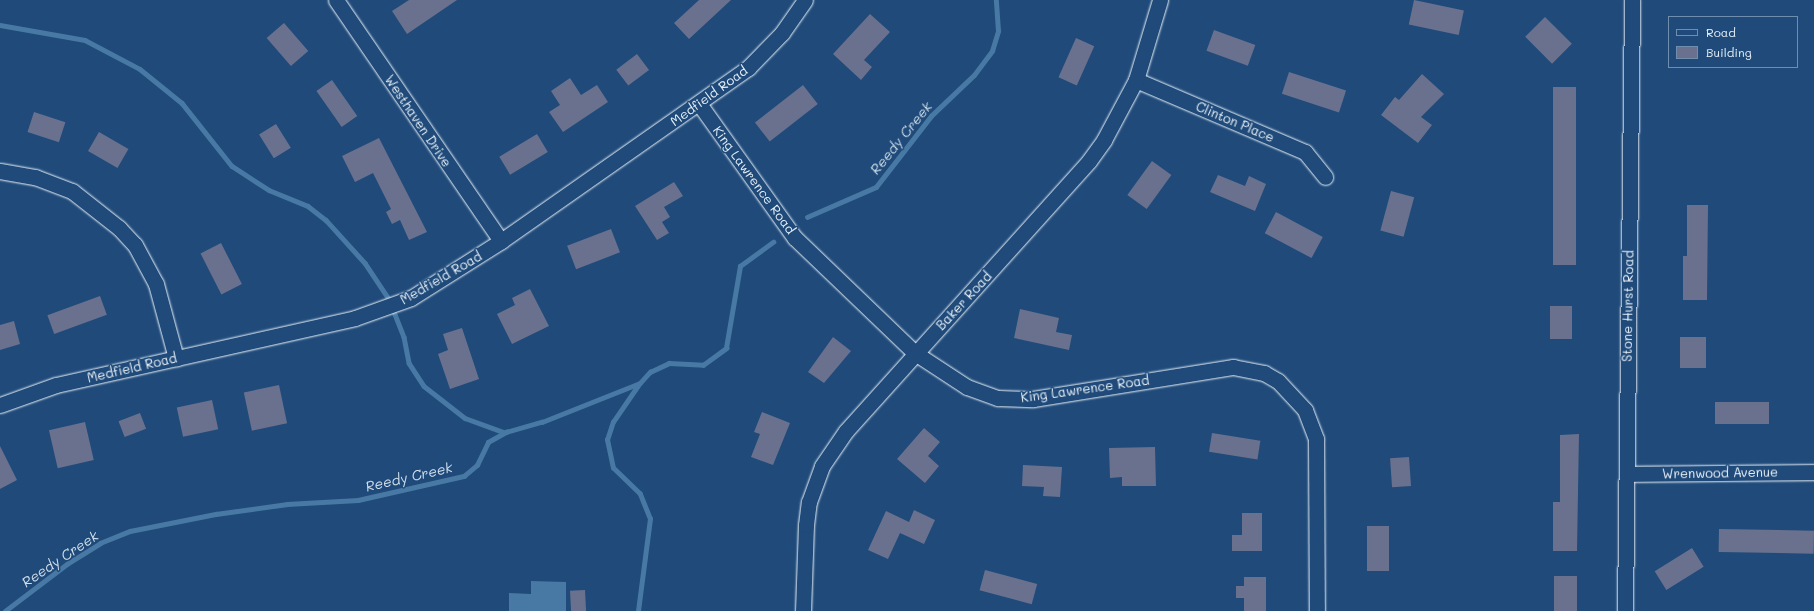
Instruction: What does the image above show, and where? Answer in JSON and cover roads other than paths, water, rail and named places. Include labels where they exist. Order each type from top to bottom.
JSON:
[{"type":"street","name":"Westhaven Drive","points":[[336,0],[501,241]]},
{"type":"street","name":"Medfield Road","points":[[0,405],[56,385],[355,318],[385,309],[436,284],[700,105],[762,55],[805,0]]},
{"type":"street","name":"Baker Road","points":[[803,611],[806,525],[809,502],[822,466],[846,431],[915,353],[1072,182],[1104,140],[1136,80],[1160,0]]},
{"type":"street","name":"Stone Hurst Road","points":[[1625,611],[1632,0]]},
{"type":"street","name":"Clinton Place","points":[[1136,80],[1305,152],[1325,177]]},
{"type":"street","name":"King Lawrence Road","points":[[700,105],[795,238],[915,353],[967,387],[998,398],[1033,399],[1233,367],[1264,373],[1278,381],[1305,410],[1316,439],[1317,611]]},
{"type":"street","points":[[0,171],[34,177],[72,191],[119,228],[135,246],[156,284],[176,358]]},
{"type":"street","name":"Wrenwood Avenue","points":[[1627,474],[1814,472]]},
{"type":"water","points":[[531,581],[566,582],[566,611],[509,611],[509,593],[531,594]]},
{"type":"waterway","name":"Reedy Creek","points":[[807,217],[876,187],[931,116],[974,75],[992,51],[998,31],[996,0]]},
{"type":"waterway","points":[[0,25],[85,40],[140,69],[182,103],[232,166],[269,190],[308,206],[326,220],[365,263],[389,299],[404,337],[409,363],[424,386],[465,418],[503,432]]},
{"type":"waterway","name":"Reedy Creek","points":[[5,611],[67,564],[100,543],[130,531],[216,514],[287,504],[358,500],[464,476],[477,465],[488,442],[506,432],[542,422],[640,383],[650,372],[669,363],[703,365],[726,348],[740,266],[773,242]]},
{"type":"waterway","points":[[638,611],[650,519],[640,494],[613,468],[607,440],[613,422],[639,384]]}]
